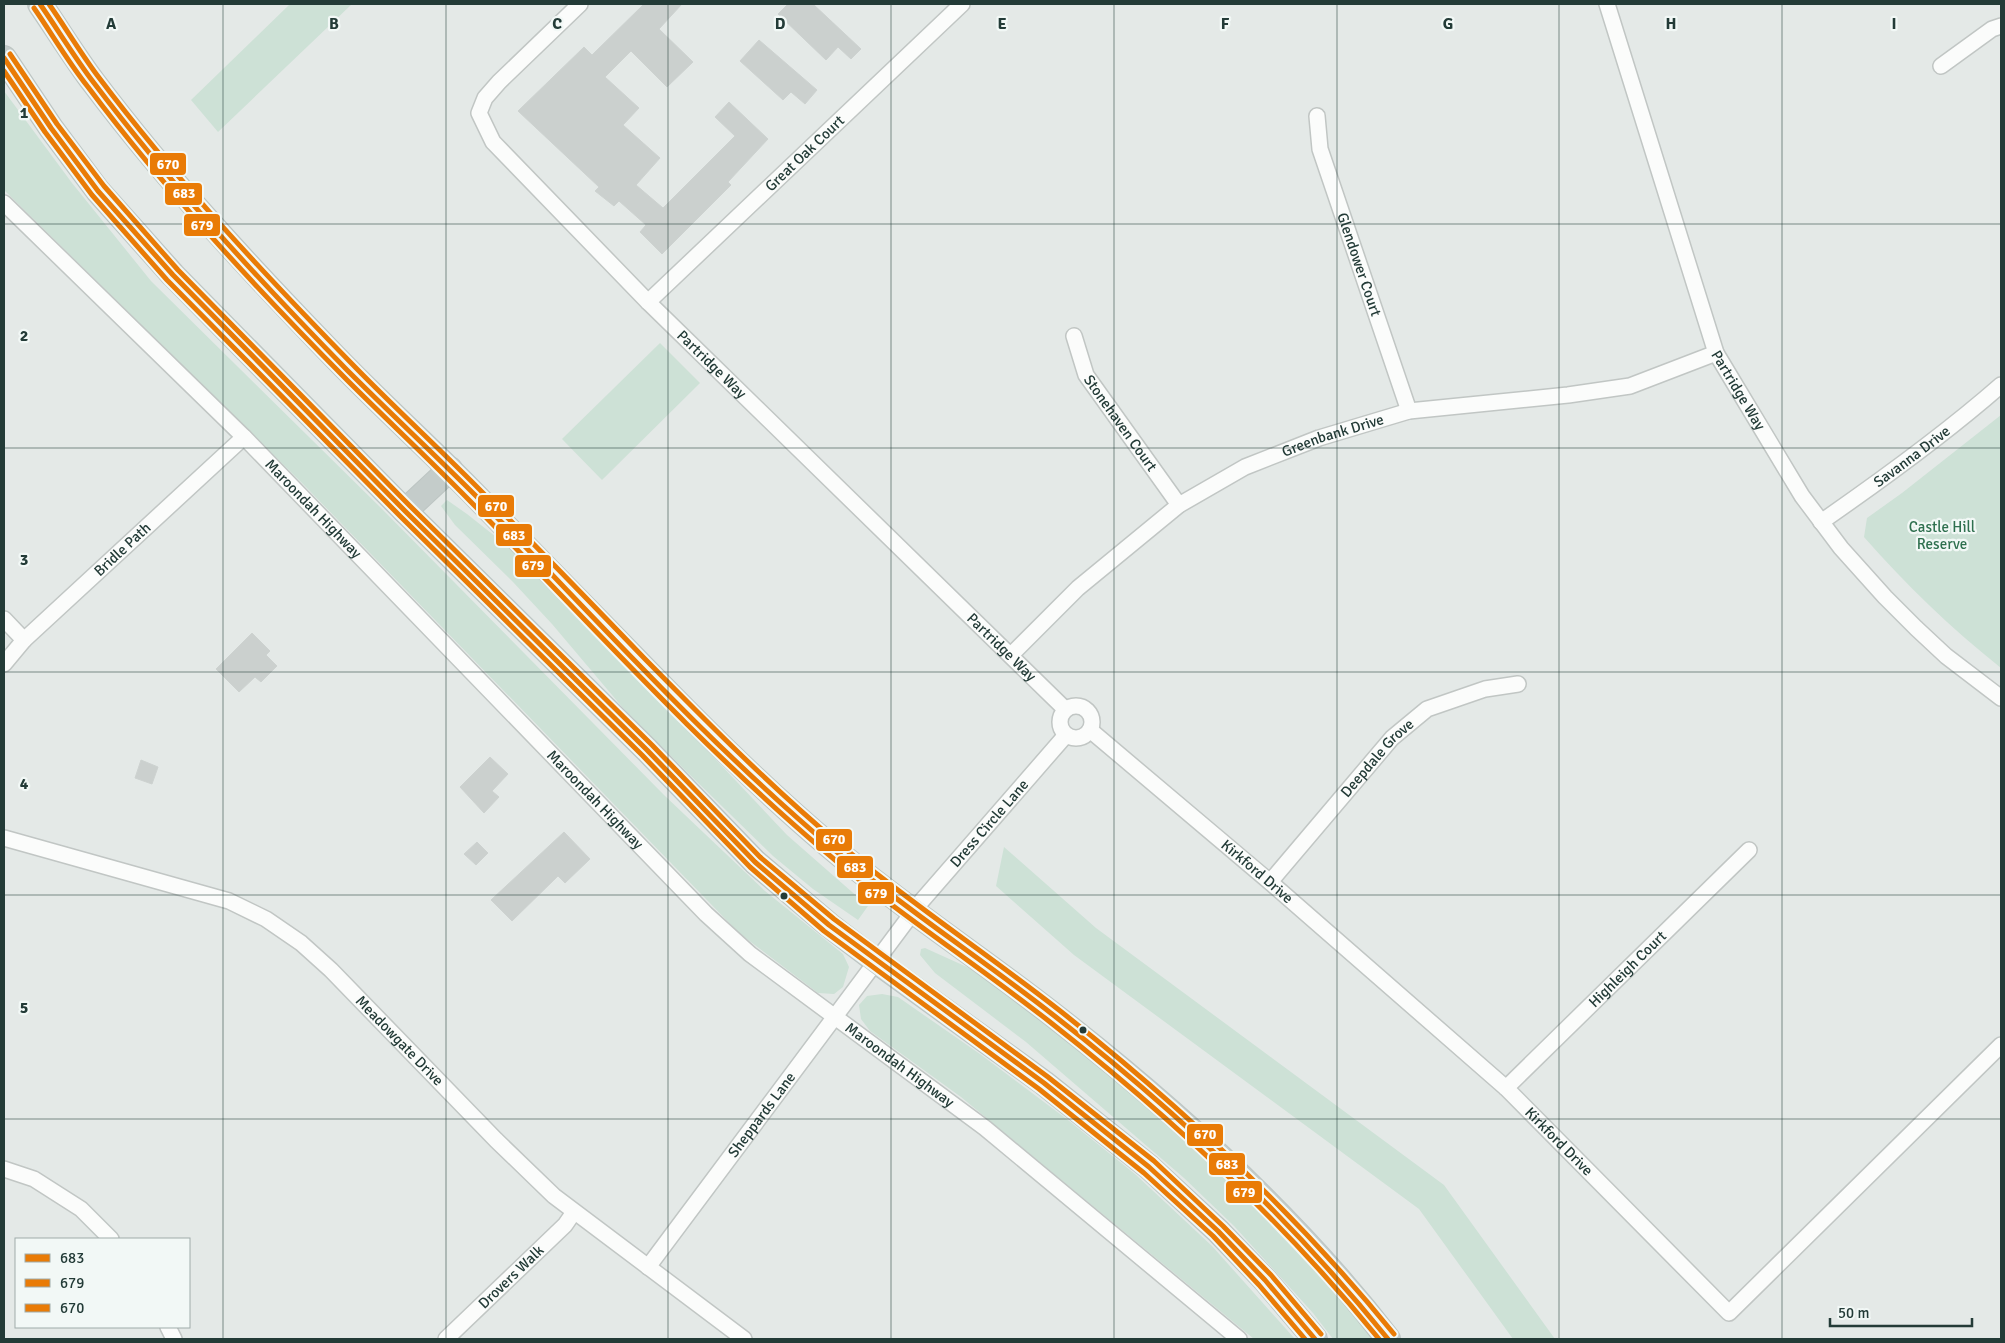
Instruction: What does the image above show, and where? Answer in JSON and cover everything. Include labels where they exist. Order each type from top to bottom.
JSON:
[{"type":"highway","points":[[40,4],[92,81],[222,238],[336,358],[450,469],[692,718],[764,788],[829,845],[912,912],[1049,1011],[1134,1079],[1188,1127],[1303,1240],[1350,1291],[1388,1339]]},
{"type":"highway","points":[[4,58],[51,128],[98,191],[173,275],[405,511],[647,750],[756,862],[814,912],[876,961],[1044,1083],[1149,1167],[1232,1245],[1265,1280],[1315,1339]]},
{"type":"highway","points":[[405,511],[450,469]]},
{"type":"street","name":"Partridge Way","points":[[580,4],[499,82],[485,98],[479,113],[494,142],[648,302],[1065,709]]},
{"type":"street","name":"Great Oak Court","points":[[648,302],[962,4]]},
{"type":"street","name":"Partridge Way","points":[[1607,4],[1716,353],[1802,496],[1862,572],[1891,604],[1946,656],[2001,698]]},
{"type":"street","points":[[1941,66],[1992,29],[2001,26]]},
{"type":"street","name":"Glendower Court","points":[[1317,116],[1320,149],[1409,411]]},
{"type":"street","name":"Maroondah Highway","points":[[4,203],[244,436],[706,914],[750,954],[985,1128],[1239,1339]]},
{"type":"street","name":"Stonehaven Court","points":[[1074,336],[1086,375],[1179,504]]},
{"type":"street","name":"Greenbank Drive","points":[[1011,655],[1078,588],[1179,504],[1245,467],[1319,438],[1409,411],[1568,395],[1630,386],[1716,353]]},
{"type":"street","name":"Savanna Drive","points":[[1821,522],[1900,467],[1967,415],[2001,385]]},
{"type":"street","name":"Bridle Path","points":[[4,664],[24,640],[244,436]]},
{"type":"street","points":[[4,619],[24,640]]},
{"type":"street","name":"Deepdale Grove","points":[[1270,882],[1392,738],[1427,709],[1486,689],[1518,684]]},
{"type":"street","points":[[1074,705],[1088,711],[1092,720],[1090,730],[1081,737],[1076,738],[1066,735],[1059,722],[1065,709],[1074,705]]},
{"type":"street","name":"Kirkford Drive","points":[[1090,730],[1270,882],[1506,1088],[1729,1313],[2001,1045]]},
{"type":"street","name":"Dress Circle Lane","points":[[876,961],[912,912],[1066,735]]},
{"type":"street","name":"Meadowgate Drive","points":[[4,838],[229,901],[266,919],[301,943],[331,970],[532,1177],[574,1212],[744,1339]]},
{"type":"street","name":"Highleigh Court","points":[[1506,1088],[1749,850]]},
{"type":"street","name":"Sheppards Lane","points":[[648,1267],[876,961]]},
{"type":"street","points":[[4,1170],[34,1179],[81,1209],[110,1238]]},
{"type":"street","name":"Drovers Walk","points":[[446,1339],[565,1225],[574,1212]]},
{"type":"green space","points":[[290,4],[352,4],[218,132],[191,100]]},
{"type":"green space","points":[[4,91],[72,183],[151,281],[382,509],[664,795],[765,891],[843,954],[849,967],[843,987],[834,994],[818,993],[739,933],[303,484],[4,190]]},
{"type":"green space","points":[[660,343],[700,383],[602,480],[562,439]]},
{"type":"green space","name":"Castle Hill Reserve","points":[[2001,415],[2001,668],[1930,606],[1864,537],[1867,518],[1902,493]]},
{"type":"green space","points":[[447,500],[510,548],[671,712],[787,835],[868,906],[858,920],[813,889],[773,856],[623,708],[552,624],[513,582],[455,525],[441,506]]},
{"type":"green space","points":[[1004,847],[1096,928],[1444,1185],[1555,1339],[1513,1339],[1419,1209],[1074,955],[996,886]]},
{"type":"green space","points":[[925,948],[967,967],[988,980],[1124,1083],[1244,1195],[1350,1309],[1373,1339],[1333,1339],[1313,1313],[1234,1226],[1184,1178],[1026,1042],[935,973],[920,955],[921,949]]},
{"type":"green space","points":[[882,994],[898,997],[980,1054],[1068,1120],[1135,1174],[1212,1246],[1295,1339],[1254,1339],[961,1097],[870,1031],[861,1019],[859,1005],[867,996]]},
{"type":"building","points":[[644,4],[682,4],[659,29],[693,62],[667,87],[631,51],[605,77],[639,108],[623,125],[660,158],[636,185],[663,208],[735,136],[715,117],[729,102],[768,139],[728,182],[731,185],[662,254],[640,232],[646,225],[619,201],[614,206],[595,191],[599,187],[518,111],[584,47],[592,55]]},
{"type":"building","points":[[788,4],[813,4],[861,49],[851,59],[838,47],[826,60],[778,14]]},
{"type":"building","points":[[759,40],[817,90],[805,104],[791,92],[783,100],[740,61]]},
{"type":"building","points":[[252,633],[270,651],[266,655],[277,666],[261,682],[255,677],[239,692],[216,669]]},
{"type":"building","points":[[490,757],[508,774],[492,791],[499,797],[484,813],[460,787]]},
{"type":"building","points":[[141,760],[158,767],[152,784],[135,778]]},
{"type":"building","points":[[564,832],[590,859],[565,883],[558,876],[512,921],[491,900]]},
{"type":"building","points":[[477,842],[488,853],[476,865],[464,854]]},
{"type":"transit line","name":"683","points":[[40,4],[87,73],[123,121],[184,195],[248,266],[347,370],[477,497],[738,764],[858,869],[1052,1014],[1143,1088],[1187,1127],[1271,1208],[1311,1250],[1388,1339]]},
{"type":"transit line","name":"670","points":[[49,4],[91,66],[127,114],[189,189],[288,298],[505,515],[715,730],[838,843],[892,886],[1059,1010],[1193,1123],[1277,1203],[1356,1289],[1394,1334]]},
{"type":"transit line","name":"679","points":[[34,8],[74,68],[118,126],[212,238],[347,380],[454,485],[686,723],[775,808],[849,872],[1050,1022],[1182,1133],[1264,1211],[1342,1295],[1379,1339]]},
{"type":"transit line","name":"670","points":[[10,54],[57,124],[104,186],[178,270],[410,506],[652,745],[760,857],[834,919],[1048,1077],[1154,1161],[1223,1226],[1271,1275],[1321,1334]]},
{"type":"transit line","name":"683","points":[[4,58],[51,128],[98,191],[173,275],[405,511],[647,750],[755,862],[829,925],[1044,1083],[1149,1167],[1218,1231],[1265,1280],[1315,1339]]},
{"type":"transit line","name":"679","points":[[4,71],[45,132],[92,195],[167,280],[400,516],[642,755],[750,867],[824,931],[1039,1089],[1144,1173],[1213,1236],[1259,1285],[1305,1339]]}]
